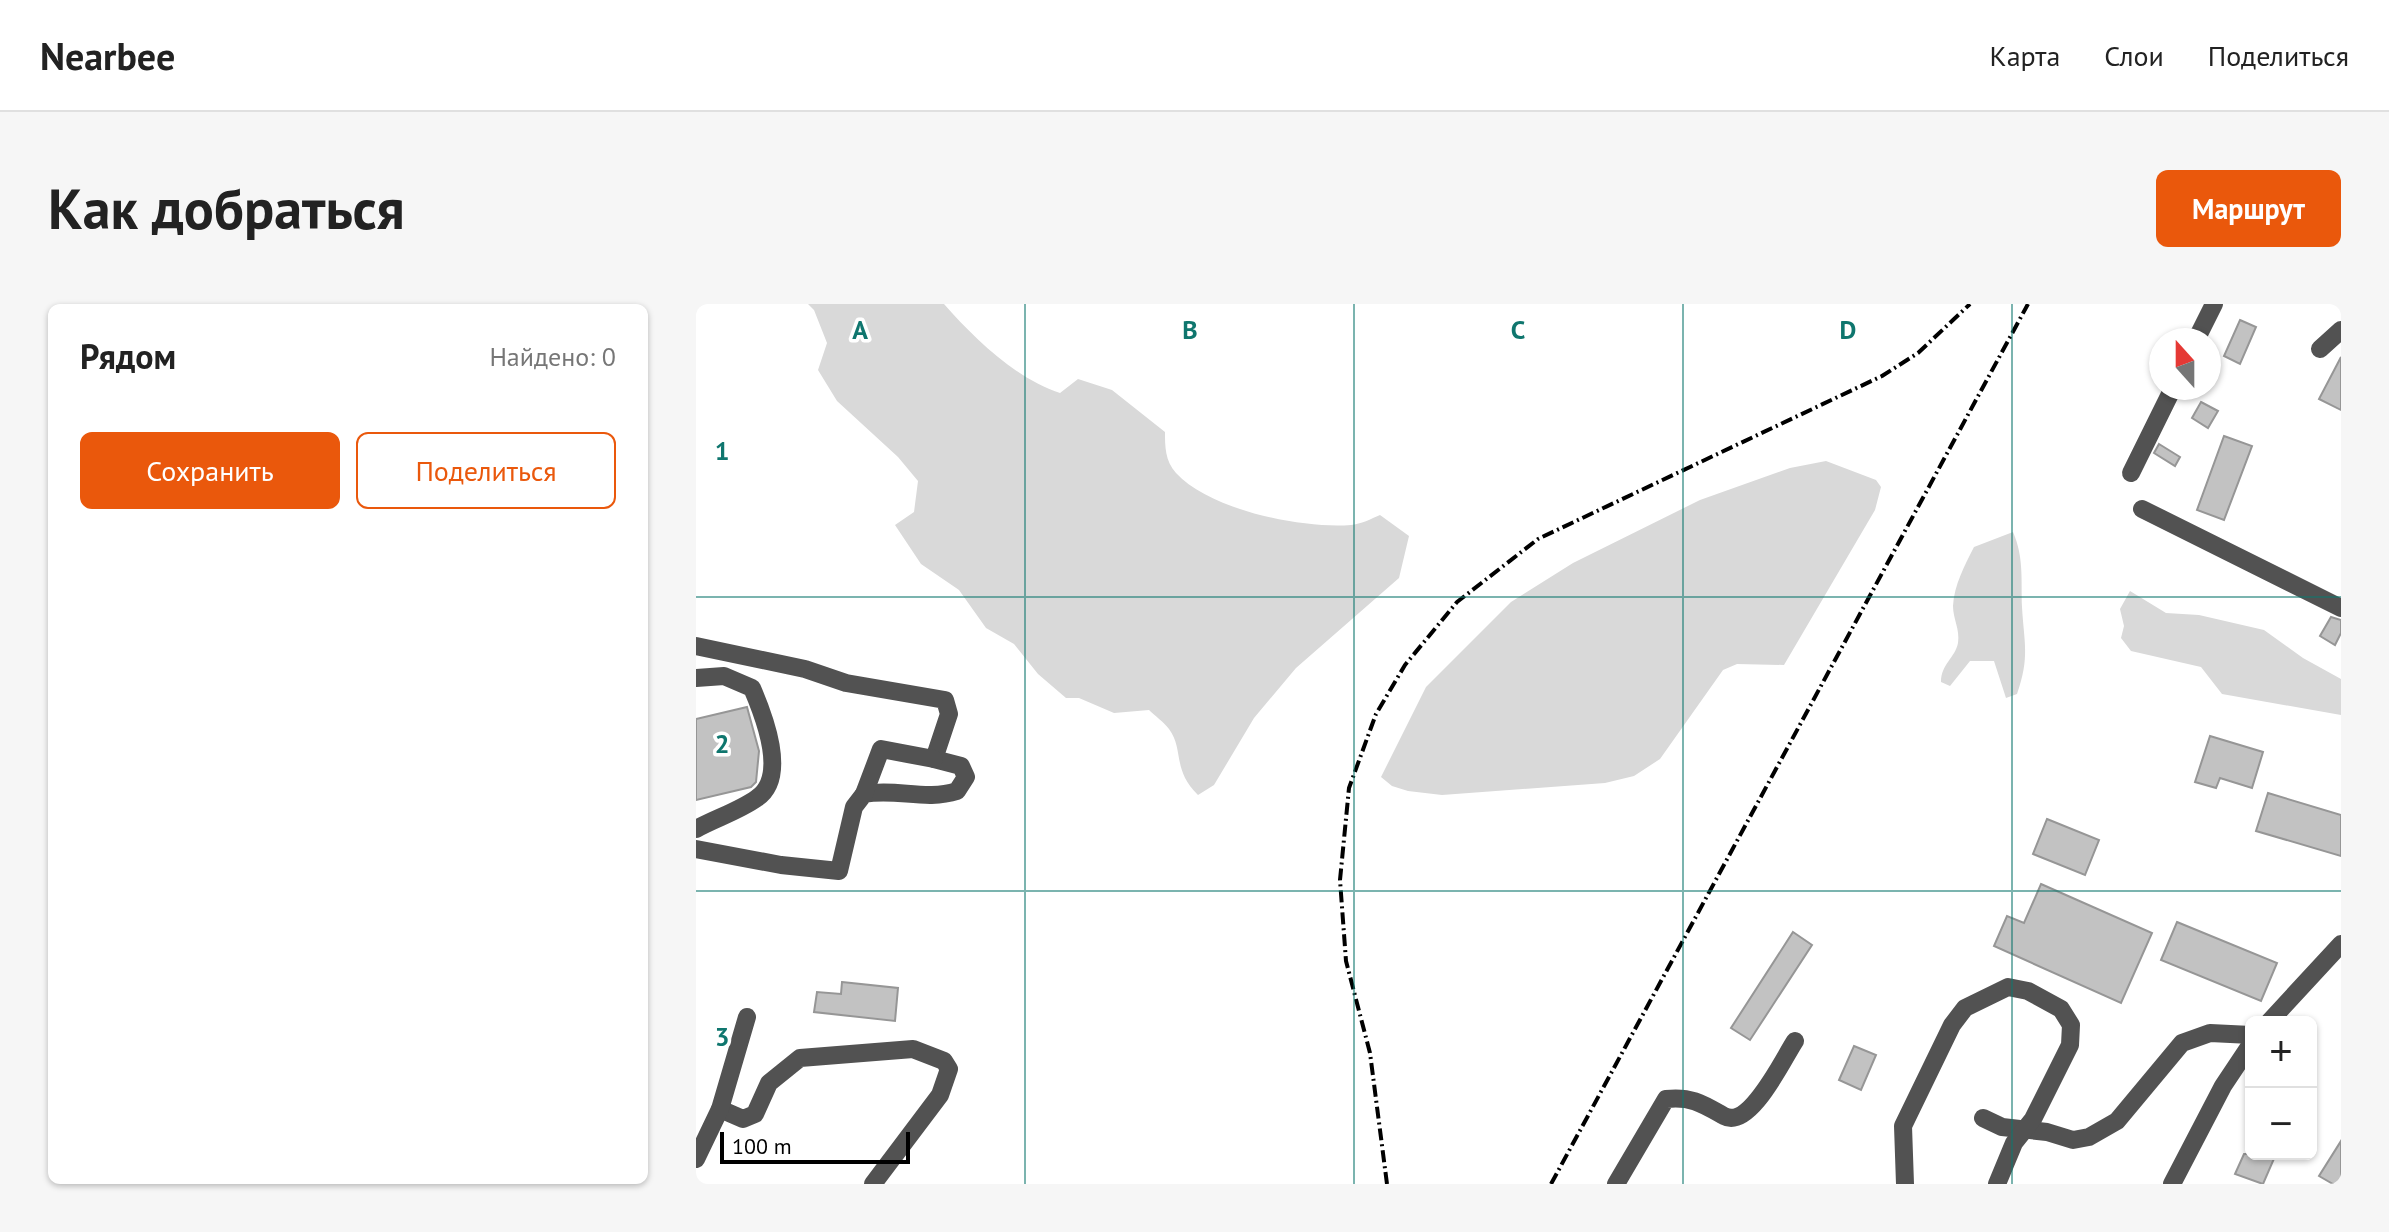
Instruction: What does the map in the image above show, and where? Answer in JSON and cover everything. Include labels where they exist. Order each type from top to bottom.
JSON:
[{"type":"street","points":[[2202,328],[2214,304]]},
{"type":"street","points":[[2320,349],[2341,330]]},
{"type":"street","points":[[2131,473],[2167,400]]},
{"type":"street","points":[[2142,509],[2341,608]]},
{"type":"street","points":[[696,646],[805,669],[846,683],[945,700],[949,714],[934,759]]},
{"type":"street","points":[[696,678],[724,676],[752,688],[762,711],[772,764],[771,783],[759,797],[696,829]]},
{"type":"street","points":[[696,849],[781,865],[839,871],[854,807],[864,794],[881,749],[961,766],[966,777],[957,791],[937,797],[888,789],[864,794]]},
{"type":"street","points":[[2275,1016],[2341,944]]},
{"type":"street","points":[[1905,1184],[1903,1126],[1952,1025],[1965,1008],[2008,987],[2028,991],[2061,1009],[2071,1025],[2070,1045],[2045,1099],[2014,1143],[1997,1184]]},
{"type":"street","points":[[696,1159],[720,1109],[747,1017]]},
{"type":"street","points":[[1983,1118],[2002,1127],[2047,1132],[2073,1140],[2089,1137],[2117,1121],[2182,1043],[2210,1033],[2245,1035]]},
{"type":"street","points":[[1616,1184],[1666,1099],[1686,1097],[1728,1119],[1742,1116],[1755,1105],[1795,1041]]},
{"type":"street","points":[[720,1109],[743,1119],[755,1114],[769,1083],[800,1058],[913,1049],[944,1061],[949,1069],[940,1095],[873,1184]]},
{"type":"street","points":[[2172,1184],[2223,1086],[2245,1053]]},
{"type":"shaded area","points":[[808,304],[944,304],[997,356],[1044,387],[1060,393],[1078,379],[1112,390],[1165,432],[1166,453],[1172,468],[1191,486],[1211,497],[1258,514],[1308,524],[1351,525],[1380,515],[1409,536],[1399,578],[1296,668],[1254,718],[1214,785],[1198,795],[1185,777],[1176,744],[1167,726],[1149,710],[1114,713],[1079,698],[1066,698],[1038,674],[1014,644],[986,628],[959,590],[921,564],[895,525],[914,512],[918,481],[898,457],[837,401],[818,370],[827,343],[814,310]]},
{"type":"shaded area","points":[[1826,461],[1876,480],[1881,487],[1875,510],[1784,665],[1737,664],[1723,670],[1660,759],[1634,776],[1605,783],[1442,795],[1408,791],[1392,786],[1381,777],[1426,687],[1511,602],[1573,563],[1700,500],[1790,468]]},
{"type":"shaded area","points":[[2013,532],[2020,560],[2025,650],[2024,670],[2017,694],[2006,698],[1994,661],[1970,661],[1950,686],[1941,682],[1943,670],[1958,643],[1953,606],[1960,575],[1974,547]]},
{"type":"shaded area","points":[[2130,591],[2166,613],[2199,615],[2264,630],[2303,658],[2341,679],[2341,715],[2222,694],[2201,667],[2131,651],[2121,638],[2124,626],[2120,609]]},
{"type":"building","points":[[2240,320],[2256,327],[2240,364],[2224,356]]},
{"type":"building","points":[[2341,357],[2341,410],[2319,399]]},
{"type":"building","points":[[2201,402],[2218,411],[2208,428],[2192,418]]},
{"type":"building","points":[[2224,436],[2252,446],[2224,520],[2197,510]]},
{"type":"building","points":[[2159,444],[2180,457],[2175,466],[2154,453]]},
{"type":"building","points":[[2331,617],[2341,620],[2341,633],[2335,645],[2320,636]]},
{"type":"building","points":[[747,707],[759,751],[756,782],[751,787],[696,800],[696,719]]},
{"type":"building","points":[[2210,736],[2263,752],[2252,788],[2220,778],[2216,788],[2195,782]]},
{"type":"building","points":[[2268,793],[2341,815],[2341,856],[2256,831]]},
{"type":"building","points":[[2047,819],[2099,840],[2085,875],[2033,854]]},
{"type":"building","points":[[2041,884],[2152,933],[2121,1003],[1994,946],[2007,916],[2024,923]]},
{"type":"building","points":[[2177,922],[2277,963],[2261,1001],[2161,960]]},
{"type":"building","points":[[1793,932],[1812,945],[1750,1040],[1731,1028]]},
{"type":"building","points":[[842,982],[898,988],[895,1021],[814,1012],[817,992],[841,994]]},
{"type":"building","points":[[1854,1046],[1876,1055],[1861,1090],[1839,1080]]},
{"type":"building","points":[[2341,1141],[2341,1184],[2333,1184],[2319,1176]]},
{"type":"building","points":[[2244,1154],[2245,1160],[2273,1160],[2263,1184],[2235,1174]]},
{"type":"railway","points":[[1387,1184],[1370,1053],[1346,961],[1340,880],[1349,788],[1376,714],[1405,665],[1457,602],[1538,539],[1882,376],[1918,353],[1970,304]]},
{"type":"railway","points":[[1551,1184],[2028,304]]}]
